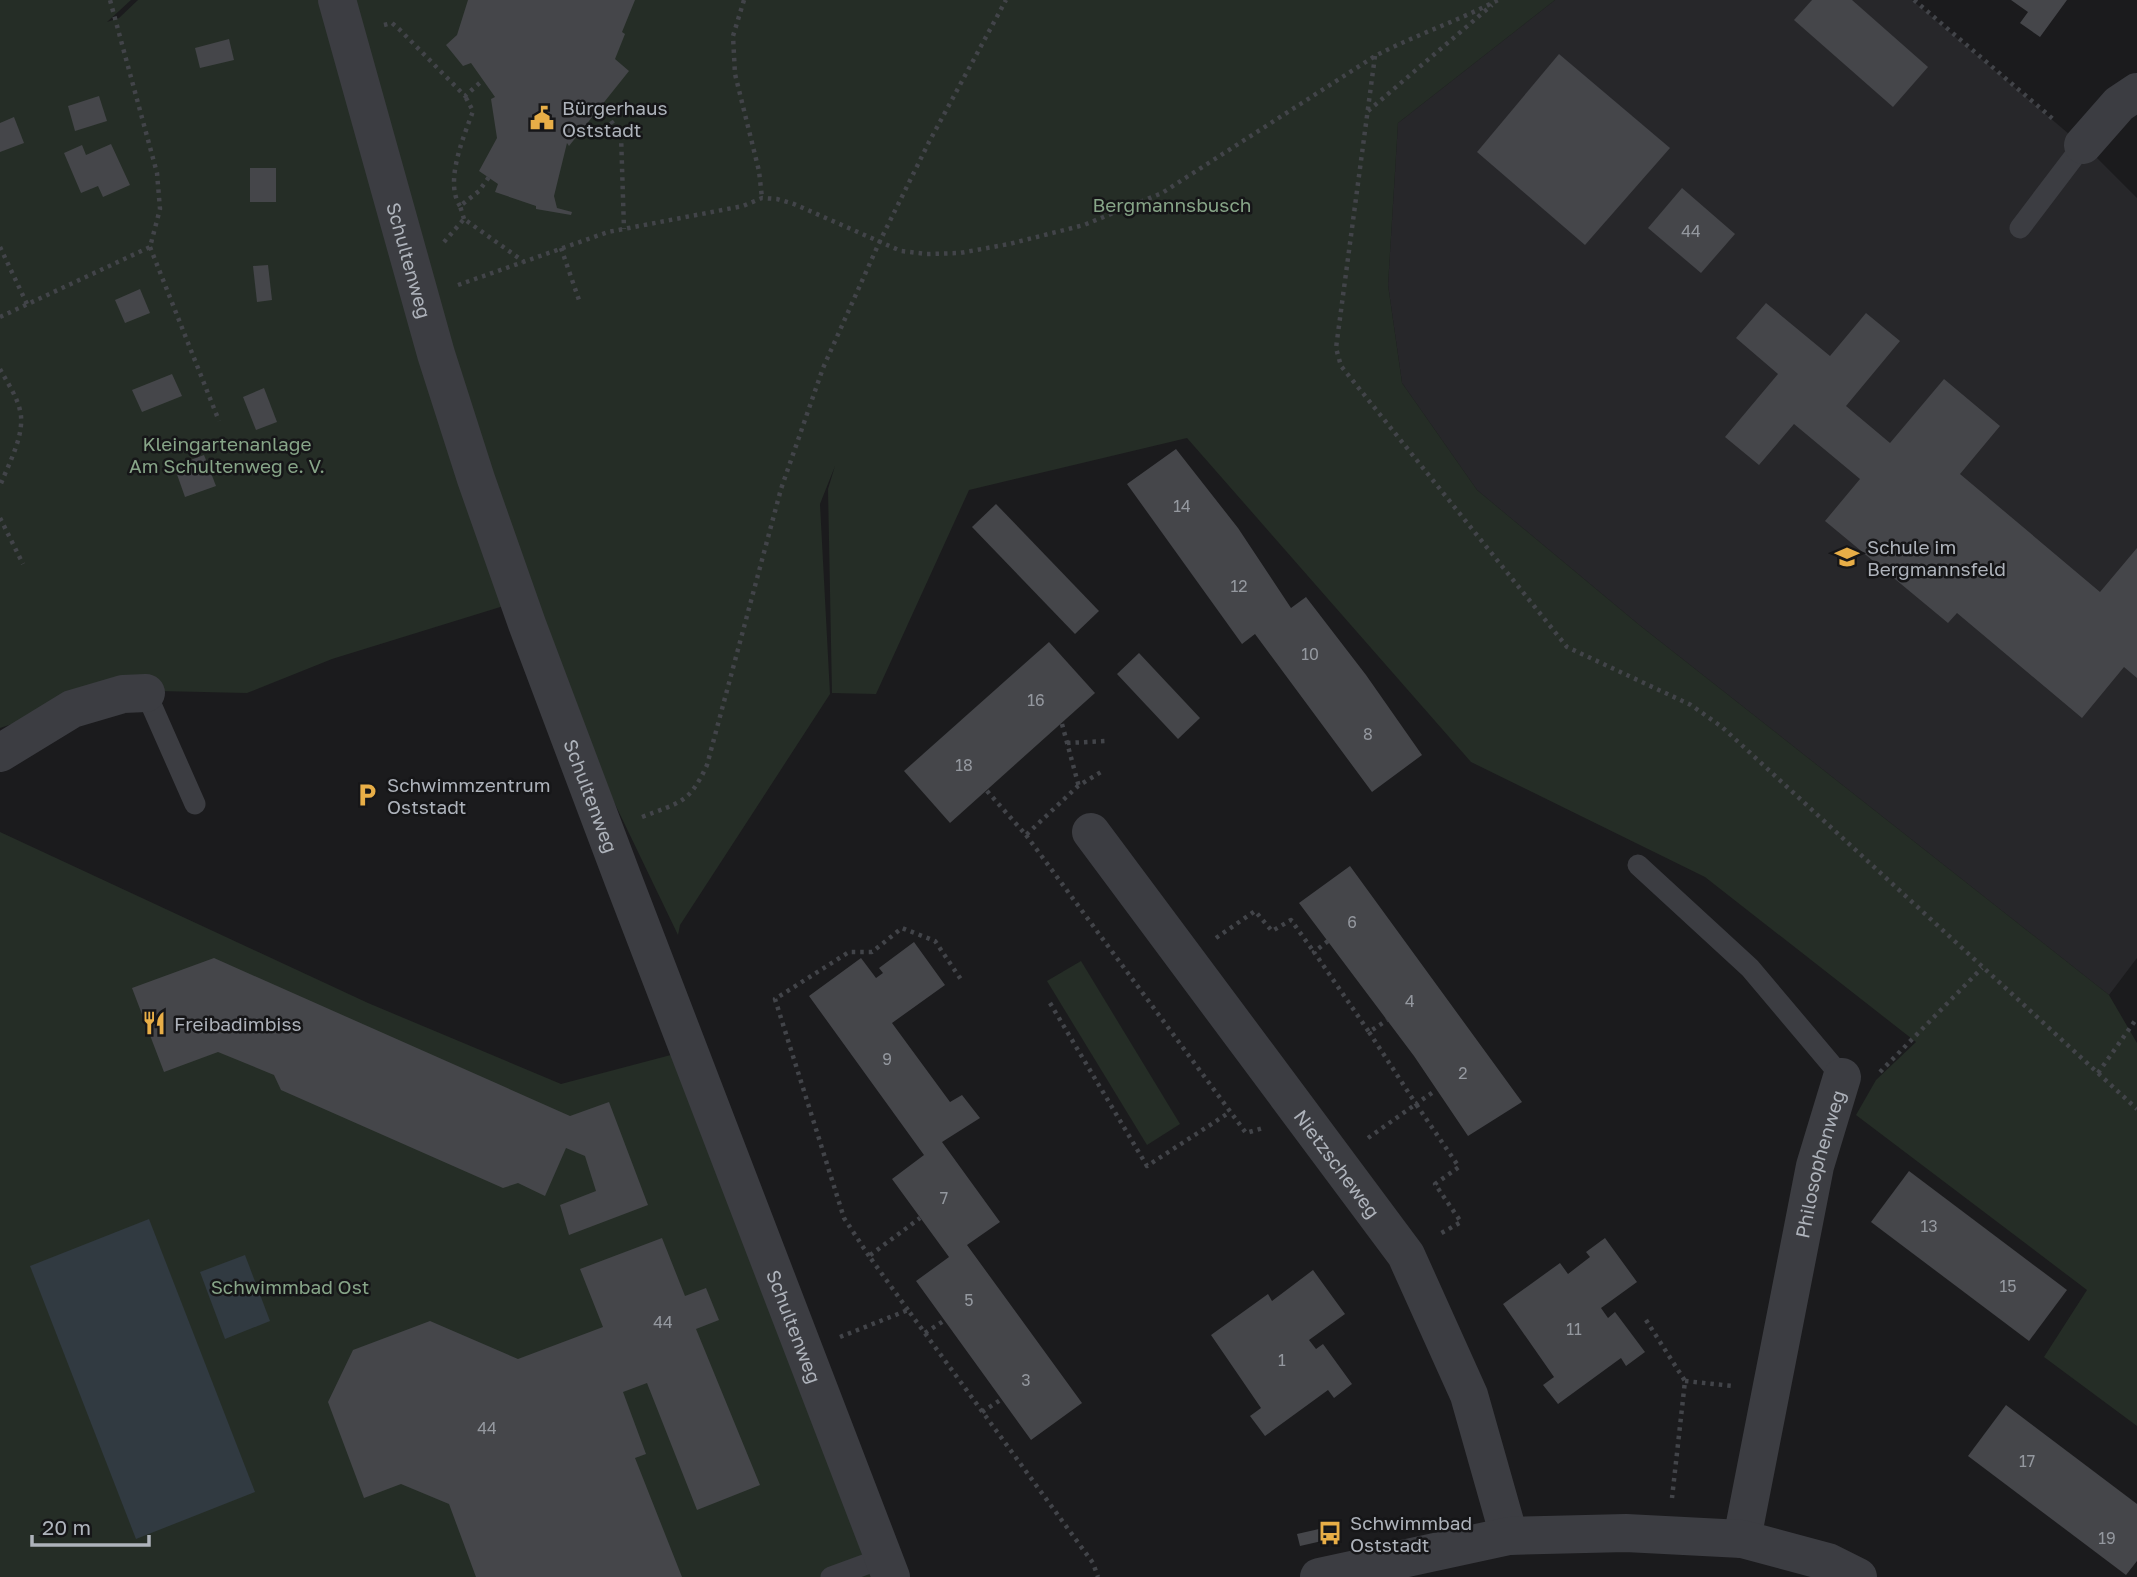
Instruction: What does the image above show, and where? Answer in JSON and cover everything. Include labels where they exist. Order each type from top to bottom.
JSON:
[{"type":"street","name":"Schultenweg","points":[[337,0],[436,354],[461,435],[527,624],[887,1567]]},
{"type":"street","points":[[2083,145],[2119,104],[2137,92]]},
{"type":"street","points":[[0,753],[72,709],[123,694],[146,693]]},
{"type":"street","name":"Nietzscheweg","points":[[1091,832],[1406,1255],[1469,1395],[1509,1536]]},
{"type":"street","name":"Philosophenweg","points":[[1742,1539],[1815,1166],[1842,1077]]},
{"type":"street","points":[[1319,1577],[1509,1536],[1668,1534],[1742,1539],[1828,1562],[1858,1577]]},
{"type":"lane","points":[[2020,228],[2083,145]]},
{"type":"lane","points":[[146,693],[195,804]]},
{"type":"lane","name":"Philosophenweg","points":[[1638,865],[1749,968],[1842,1077]]},
{"type":"lane","points":[[831,1577],[887,1567]]},
{"type":"path","points":[[110,0],[157,173],[160,209],[150,247],[219,421]]},
{"type":"path","points":[[744,0],[733,36],[735,74],[759,171],[762,198]]},
{"type":"path","points":[[606,832],[681,802],[695,789],[707,765],[781,489],[823,368],[879,243],[929,142],[1006,0]]},
{"type":"path","points":[[455,286],[561,248],[624,229],[743,206],[762,198],[794,204],[901,251],[927,254],[960,253],[1009,244],[1097,220],[1162,192],[1402,41],[1468,16],[1498,0]]},
{"type":"path","points":[[1367,112],[1498,0]]},
{"type":"path","points":[[1914,0],[2083,145]]},
{"type":"path","points":[[400,30],[465,96],[473,111],[455,171],[455,199],[464,219],[524,262]]},
{"type":"path","points":[[1375,56],[1336,348],[1341,366],[1567,646],[1691,705],[1722,727],[2137,1109]]},
{"type":"path","points":[[465,96],[483,80]]},
{"type":"path","points":[[611,121],[621,135],[624,229]]},
{"type":"path","points":[[460,206],[479,191],[489,177]]},
{"type":"path","points":[[454,230],[464,219]]},
{"type":"path","points":[[0,247],[27,304]]},
{"type":"path","points":[[0,317],[150,247]]},
{"type":"path","points":[[561,248],[579,300]]},
{"type":"path","points":[[0,369],[21,414],[20,432],[0,486]]},
{"type":"path","points":[[0,518],[23,564]]},
{"type":"path","points":[[1062,724],[1091,832]]},
{"type":"path","points":[[1067,743],[1106,741]]},
{"type":"path","points":[[1026,835],[1078,786],[1101,772]]},
{"type":"path","points":[[987,790],[1026,835],[1246,1133],[1304,1117]]},
{"type":"path","points":[[1185,958],[1255,911],[1272,932],[1291,920],[1460,1167],[1435,1184],[1461,1222]]},
{"type":"path","points":[[962,981],[935,941],[902,928],[872,953],[849,952],[775,999],[844,1218],[1093,1563],[1098,1577]]},
{"type":"path","points":[[1314,952],[1328,940]]},
{"type":"path","points":[[1842,1077],[1874,1078],[1982,968]]},
{"type":"path","points":[[1050,1003],[1147,1166],[1230,1112]]},
{"type":"path","points":[[2098,1073],[2137,1018]]},
{"type":"path","points":[[1369,1032],[1387,1020]]},
{"type":"path","points":[[1336,1161],[1436,1090]]},
{"type":"path","points":[[869,1256],[920,1218]]},
{"type":"path","points":[[804,1351],[908,1310]]},
{"type":"path","points":[[925,1333],[944,1320]]},
{"type":"path","points":[[1646,1320],[1685,1381],[1668,1534]]},
{"type":"path","points":[[1685,1381],[1731,1386]]},
{"type":"path","points":[[982,1412],[1002,1399]]},
{"type":"shaded area","name":"Schule im Bergmannsfeld","points":[[1555,0],[1912,0],[2096,157],[2137,198],[2137,958],[2109,995],[1638,624],[1477,490],[1402,383],[1388,285],[1398,123]]},
{"type":"shaded area","points":[[149,1219],[255,1492],[136,1539],[30,1266]]},
{"type":"shaded area","points":[[245,1255],[270,1321],[225,1339],[200,1272]]},
{"type":"green space","points":[[0,0],[131,0],[107,22],[119,18],[138,0],[1555,0],[1398,123],[1388,285],[1402,383],[1477,490],[1638,624],[2109,995],[2137,1043],[2137,1426],[2044,1357],[2087,1290],[1856,1115],[1876,1080],[1916,1042],[1705,877],[1471,762],[1187,438],[969,490],[876,694],[832,693],[828,489],[835,466],[820,504],[830,694],[680,925],[678,935],[527,621],[520,601],[332,659],[247,693],[114,690],[0,728]]},
{"type":"green space","name":"Schwimmbad Ost","points":[[0,832],[368,1003],[561,1084],[686,1051],[890,1577],[0,1577]]},
{"type":"green space","points":[[1081,961],[1180,1124],[1147,1145],[1047,981]]},
{"type":"building","name":"Bürgerhaus Oststadt","points":[[468,0],[635,0],[615,59],[629,71],[569,146],[567,143],[554,196],[557,208],[572,212],[571,215],[536,209],[536,206],[495,192],[498,184],[479,171],[497,138],[491,99],[495,97],[471,63],[463,66],[446,45],[457,35]]},
{"type":"building","points":[[1812,0],[1852,0],[1928,67],[1893,107],[1794,20]]},
{"type":"building","points":[[2011,0],[2067,0],[2040,37],[2020,23],[2028,12]]},
{"type":"building","points":[[229,39],[234,60],[200,68],[195,48]]},
{"type":"building","points":[[1559,54],[1670,148],[1585,245],[1477,152]]},
{"type":"building","points":[[99,96],[107,121],[75,131],[68,106]]},
{"type":"building","points":[[14,117],[24,143],[0,152],[0,123]]},
{"type":"building","points":[[111,144],[130,185],[103,197],[98,186],[81,193],[64,153],[82,145],[86,155]]},
{"type":"building","points":[[250,168],[276,168],[276,202],[250,202]]},
{"type":"building","points":[[1682,188],[1735,234],[1701,273],[1648,228]]},
{"type":"building","points":[[268,265],[272,300],[257,302],[253,266]]},
{"type":"building","points":[[140,289],[150,313],[125,323],[115,300]]},
{"type":"building","points":[[1766,303],[1830,356],[1866,313],[1900,341],[1846,406],[1890,443],[1944,379],[2000,426],[1960,474],[2100,592],[2137,548],[2137,678],[2124,667],[2082,718],[1957,613],[1948,623],[1825,521],[1860,479],[1794,424],[1759,465],[1725,437],[1778,374],[1736,338]]},
{"type":"building","points":[[172,374],[182,396],[142,412],[132,390]]},
{"type":"building","points":[[264,388],[277,422],[256,430],[243,397]]},
{"type":"building","points":[[1176,449],[1238,528],[1291,608],[1306,597],[1366,675],[1422,755],[1372,792],[1255,634],[1242,644],[1127,484]]},
{"type":"building","points":[[204,455],[216,486],[185,497],[174,466]]},
{"type":"building","points":[[996,504],[1099,611],[1075,634],[972,527]]},
{"type":"building","points":[[1049,642],[1095,693],[950,823],[904,771]]},
{"type":"building","points":[[1139,653],[1200,718],[1178,739],[1117,674]]},
{"type":"building","points":[[1350,866],[1522,1102],[1468,1136],[1414,1056],[1299,903]]},
{"type":"building","points":[[914,942],[945,985],[892,1023],[950,1102],[962,1095],[980,1118],[942,1142],[1000,1222],[967,1245],[1082,1403],[1031,1440],[916,1281],[949,1257],[892,1179],[924,1155],[809,996],[861,958],[876,978],[883,973],[879,968]]},
{"type":"building","points":[[214,958],[570,1116],[609,1102],[648,1205],[569,1235],[560,1205],[596,1191],[585,1156],[566,1148],[545,1196],[518,1183],[503,1188],[281,1090],[274,1075],[218,1052],[164,1072],[132,988]]},
{"type":"building","points":[[1909,1171],[2067,1290],[2029,1341],[1871,1222]]},
{"type":"building","points":[[662,1238],[685,1296],[706,1288],[719,1320],[696,1329],[760,1485],[697,1510],[647,1383],[623,1392],[646,1454],[635,1458],[682,1577],[476,1577],[449,1504],[401,1484],[364,1498],[328,1402],[353,1350],[430,1321],[518,1359],[603,1327],[580,1269]]},
{"type":"building","points":[[1605,1238],[1637,1282],[1601,1308],[1608,1318],[1615,1312],[1645,1352],[1626,1366],[1621,1358],[1558,1404],[1543,1385],[1554,1377],[1503,1304],[1560,1263],[1568,1274],[1590,1257],[1586,1252]]},
{"type":"building","points":[[1313,1270],[1345,1314],[1309,1340],[1316,1349],[1323,1344],[1352,1384],[1334,1398],[1328,1390],[1265,1436],[1250,1416],[1261,1408],[1211,1335],[1268,1294],[1272,1301]]},
{"type":"building","points":[[2006,1405],[2137,1504],[2137,1561],[2126,1575],[1968,1456]]},
{"type":"building","points":[[1319,1529],[1322,1541],[1300,1546],[1297,1534]]},
{"type":"place","name":"Bürgerhaus Oststadt","points":[[542,118]]},
{"type":"place","name":"Schule im Bergmannsfeld","points":[[1847,557]]},
{"type":"place","name":"Schwimmzentrum Oststadt","points":[[367,795]]},
{"type":"place","name":"Freibadimbiss","points":[[154,1023]]},
{"type":"place","name":"Schwimmbad Oststadt","points":[[1330,1533]]},
{"type":"park label","name":"Bergmannsbusch","points":[[1172,204]]},
{"type":"park label","name":"Kleingartenanlage Am Schultenweg e. V.","points":[[227,454]]}]
